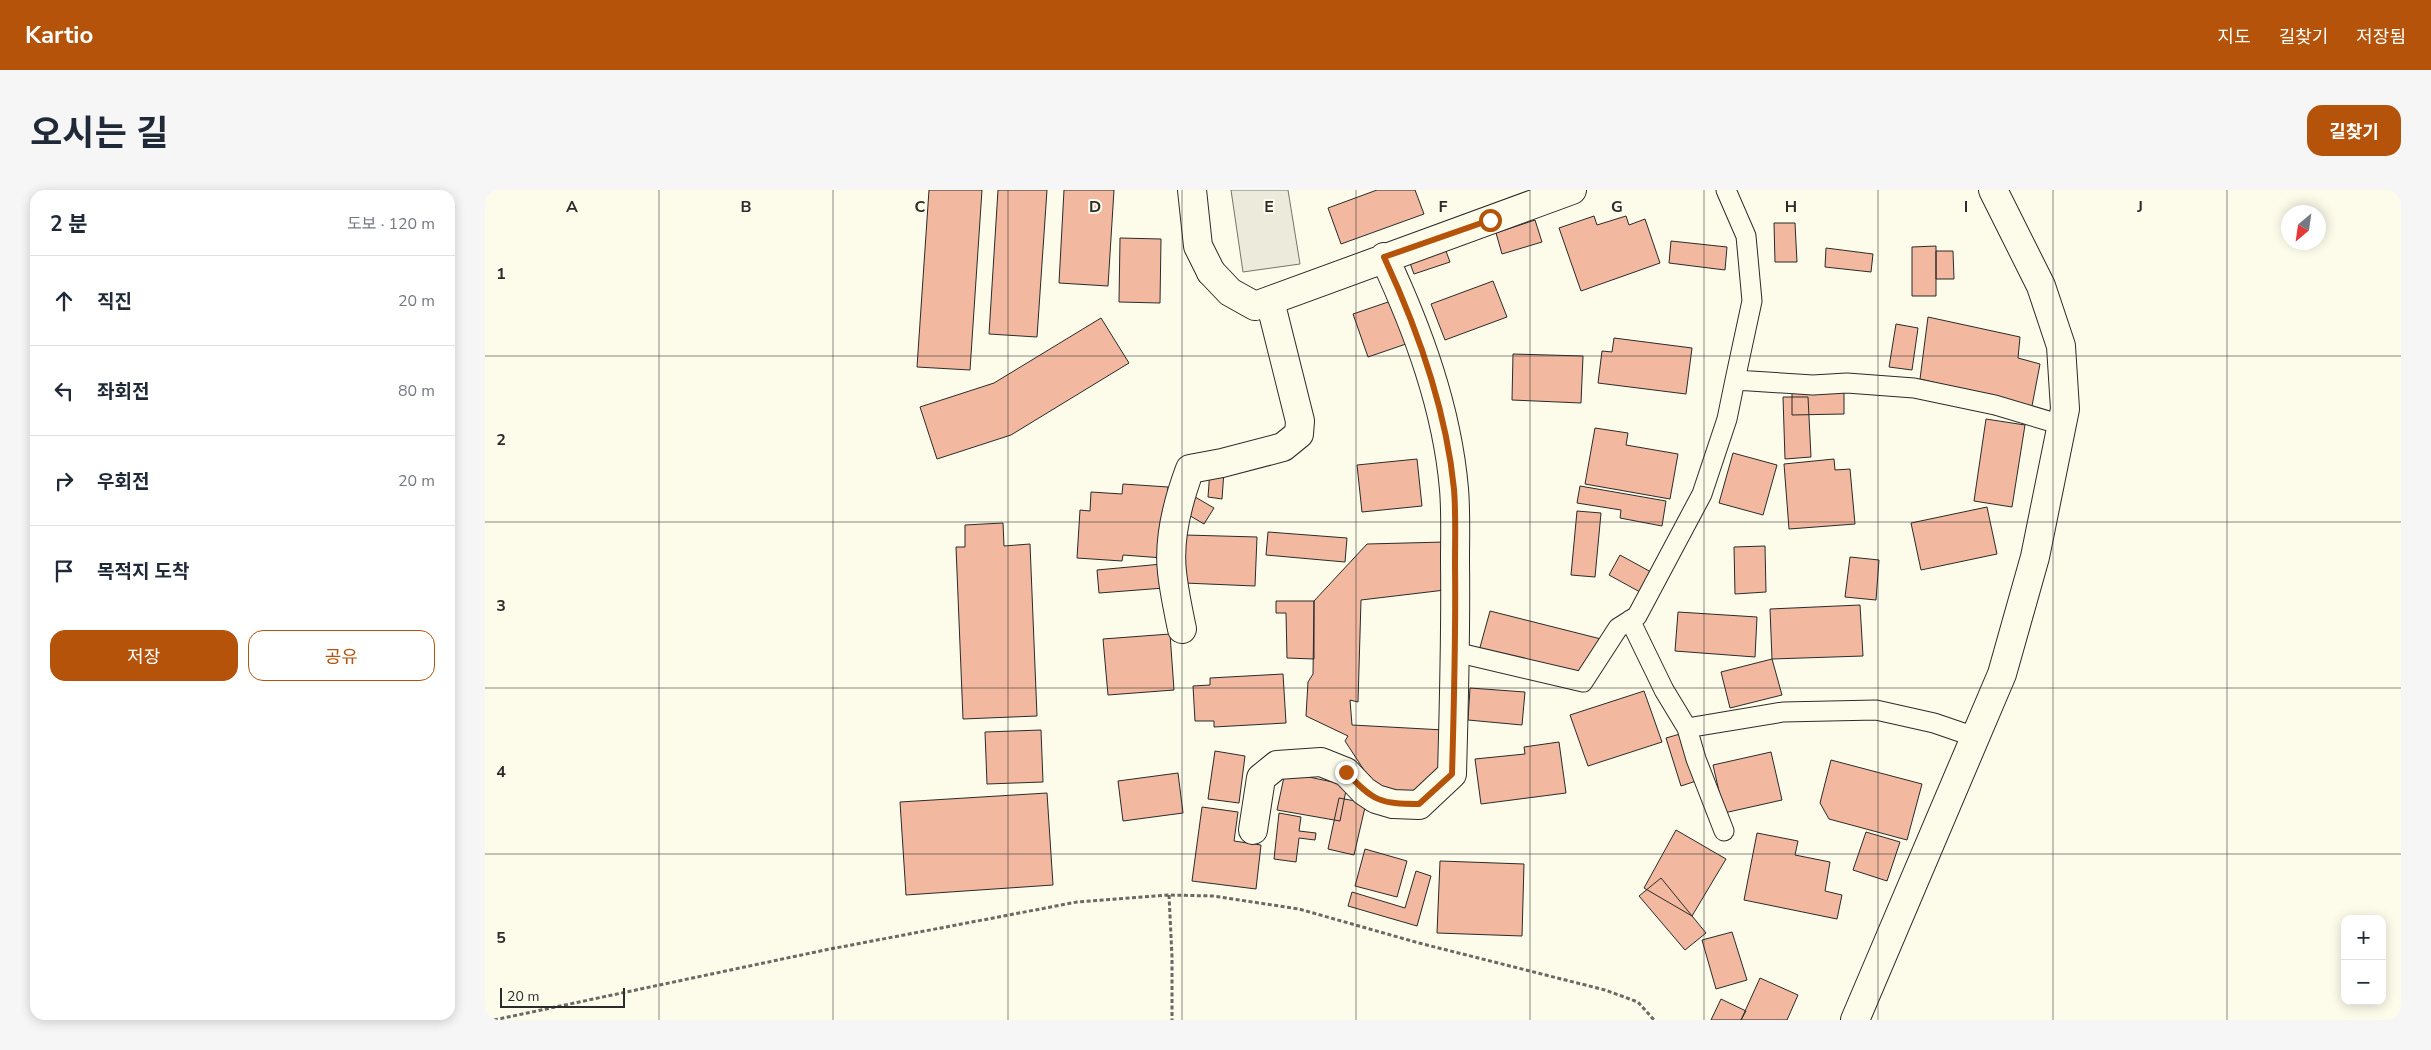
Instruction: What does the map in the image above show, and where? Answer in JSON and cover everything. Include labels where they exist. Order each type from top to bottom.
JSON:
[{"type":"street","points":[[1192,190],[1198,246],[1211,272],[1230,292],[1255,306],[1384,257],[1572,190]]},
{"type":"street","points":[[1855,1020],[2002,674],[2035,558],[2065,409],[2061,346],[2041,286],[1993,190]]},
{"type":"street","points":[[1253,830],[1261,778],[1277,765],[1321,762],[1346,772],[1364,791],[1375,799],[1393,804],[1419,804],[1452,774],[1455,652],[1454,489],[1443,424],[1422,347],[1409,310],[1384,257]]},
{"type":"street","points":[[1182,630],[1171,570],[1178,500],[1190,469],[1222,463],[1283,447],[1299,434],[1300,421],[1270,300]]},
{"type":"lane","points":[[1455,652],[1583,682],[1618,628],[1637,616],[1703,494],[1727,419],[1752,301],[1746,236],[1726,190]]},
{"type":"lane","points":[[1735,380],[1813,385],[1847,383],[1914,388],[1995,405],[2062,425]]},
{"type":"lane","points":[[1630,620],[1664,690],[1687,728],[1696,759],[1724,830]]},
{"type":"lane","points":[[1687,728],[1783,712],[1876,710],[1934,723],[1975,737]]},
{"type":"path","points":[[1169,895],[1172,957],[1172,1020]]},
{"type":"path","points":[[494,1020],[825,950],[1077,902],[1169,895],[1213,896],[1299,909],[1419,943],[1605,990],[1638,1002],[1655,1020]]},
{"type":"shaded area","points":[[1231,190],[1288,190],[1300,264],[1243,272]]},
{"type":"building","points":[[929,190],[982,190],[970,370],[917,367]]},
{"type":"building","points":[[998,190],[1047,190],[1037,337],[989,334]]},
{"type":"building","points":[[1064,190],[1114,190],[1108,286],[1059,283]]},
{"type":"building","points":[[1377,190],[1415,190],[1424,214],[1341,244],[1328,208]]},
{"type":"building","points":[[1594,216],[1597,225],[1626,216],[1629,225],[1645,219],[1660,263],[1581,291],[1559,228]]},
{"type":"building","points":[[1535,220],[1542,242],[1502,254],[1496,233]]},
{"type":"building","points":[[1774,223],[1795,223],[1797,262],[1775,262]]},
{"type":"building","points":[[1120,238],[1161,239],[1160,303],[1119,302]]},
{"type":"building","points":[[1671,241],[1727,247],[1725,270],[1669,263]]},
{"type":"building","points":[[1443,243],[1450,262],[1414,274],[1407,255]]},
{"type":"building","points":[[1936,246],[1936,296],[1912,296],[1912,247]]},
{"type":"building","points":[[1826,248],[1873,254],[1871,272],[1825,267]]},
{"type":"building","points":[[1936,251],[1953,251],[1954,279],[1936,279]]},
{"type":"building","points":[[1493,281],[1507,317],[1445,340],[1431,304]]},
{"type":"building","points":[[1391,301],[1406,344],[1368,357],[1353,314]]},
{"type":"building","points":[[1928,317],[2020,337],[2018,358],[2040,364],[2032,406],[1920,379]]},
{"type":"building","points":[[1101,318],[1129,363],[1011,435],[937,459],[920,407],[994,383]]},
{"type":"building","points":[[1896,324],[1918,328],[1912,370],[1889,367]]},
{"type":"building","points":[[1614,338],[1692,348],[1686,394],[1598,383],[1602,351],[1612,352]]},
{"type":"building","points":[[1513,354],[1583,356],[1581,403],[1512,400]]},
{"type":"building","points":[[1792,392],[1844,392],[1844,414],[1792,415]]},
{"type":"building","points":[[1783,397],[1808,397],[1811,457],[1785,459]]},
{"type":"building","points":[[1986,419],[2025,425],[2012,507],[1974,501]]},
{"type":"building","points":[[1595,428],[1628,433],[1626,445],[1678,454],[1670,499],[1585,484]]},
{"type":"building","points":[[1733,453],[1777,465],[1763,515],[1719,503]]},
{"type":"building","points":[[1417,459],[1422,506],[1362,512],[1357,465]]},
{"type":"building","points":[[1834,459],[1835,470],[1850,469],[1855,524],[1789,529],[1784,464]]},
{"type":"building","points":[[1210,470],[1224,471],[1222,499],[1208,497]]},
{"type":"building","points":[[1123,484],[1168,487],[1163,558],[1123,555],[1122,561],[1077,558],[1080,510],[1090,511],[1091,492],[1122,494]]},
{"type":"building","points":[[1580,486],[1666,501],[1662,526],[1620,518],[1621,510],[1577,503]]},
{"type":"building","points":[[1190,494],[1214,508],[1204,524],[1180,510]]},
{"type":"building","points":[[1987,507],[1997,554],[1921,570],[1911,523]]},
{"type":"building","points":[[1577,511],[1601,513],[1595,577],[1571,575]]},
{"type":"building","points":[[1003,523],[1004,546],[1030,544],[1037,716],[963,719],[956,547],[965,547],[965,525]]},
{"type":"building","points":[[1268,532],[1347,538],[1345,562],[1266,555]]},
{"type":"building","points":[[1185,535],[1257,537],[1255,586],[1184,583]]},
{"type":"building","points":[[1445,542],[1445,590],[1361,600],[1358,702],[1350,700],[1352,725],[1444,730],[1441,773],[1426,791],[1397,795],[1377,790],[1345,741],[1348,736],[1306,716],[1308,682],[1313,674],[1314,601],[1367,544]]},
{"type":"building","points":[[1765,546],[1766,592],[1735,594],[1734,547]]},
{"type":"building","points":[[1620,555],[1651,572],[1640,592],[1609,575]]},
{"type":"building","points":[[1850,557],[1879,560],[1876,600],[1845,597]]},
{"type":"building","points":[[1162,564],[1164,588],[1099,593],[1097,570]]},
{"type":"building","points":[[1276,601],[1314,601],[1314,659],[1287,658],[1286,613],[1276,613]]},
{"type":"building","points":[[1860,605],[1863,656],[1772,659],[1770,609]]},
{"type":"building","points":[[1490,611],[1601,639],[1582,676],[1479,651]]},
{"type":"building","points":[[1678,612],[1757,617],[1755,657],[1675,651]]},
{"type":"building","points":[[1170,634],[1174,690],[1108,695],[1103,639]]},
{"type":"building","points":[[1772,659],[1782,695],[1730,708],[1721,672]]},
{"type":"building","points":[[1283,674],[1286,723],[1214,727],[1214,721],[1195,721],[1193,686],[1210,685],[1210,678]]},
{"type":"building","points":[[1470,688],[1525,692],[1522,725],[1468,720]]},
{"type":"building","points":[[1644,691],[1662,742],[1588,766],[1570,715]]},
{"type":"building","points":[[1041,730],[1043,782],[987,784],[985,732]]},
{"type":"building","points":[[1680,734],[1696,781],[1681,786],[1666,738]]},
{"type":"building","points":[[1559,742],[1566,793],[1481,804],[1475,759],[1525,754],[1524,747]]},
{"type":"building","points":[[1215,751],[1245,756],[1239,803],[1208,799]]},
{"type":"building","points":[[1771,752],[1782,800],[1724,813],[1713,765]]},
{"type":"building","points":[[1831,760],[1922,784],[1907,840],[1829,819],[1820,803]]},
{"type":"building","points":[[1285,772],[1347,785],[1340,821],[1277,810]]},
{"type":"building","points":[[1178,773],[1183,813],[1123,821],[1118,781]]},
{"type":"building","points":[[1047,793],[1053,885],[906,895],[900,802]]},
{"type":"building","points":[[1339,798],[1366,803],[1354,855],[1328,849]]},
{"type":"building","points":[[1202,807],[1238,812],[1234,841],[1261,845],[1256,889],[1192,881]]},
{"type":"building","points":[[1279,813],[1301,817],[1299,831],[1316,833],[1315,840],[1299,838],[1296,862],[1274,859]]},
{"type":"building","points":[[1676,830],[1726,859],[1692,916],[1644,888]]},
{"type":"building","points":[[1866,832],[1900,842],[1887,881],[1853,870]]},
{"type":"building","points":[[1757,833],[1798,841],[1795,855],[1830,862],[1825,891],[1842,895],[1837,919],[1744,900]]},
{"type":"building","points":[[1365,849],[1407,861],[1397,897],[1355,886]]},
{"type":"building","points":[[1440,861],[1524,864],[1522,936],[1437,933]]},
{"type":"building","points":[[1416,871],[1431,876],[1417,926],[1348,906],[1352,892],[1405,908]]},
{"type":"building","points":[[1661,878],[1706,933],[1685,950],[1639,896]]},
{"type":"building","points":[[1732,932],[1747,980],[1716,989],[1702,940]]},
{"type":"building","points":[[1760,978],[1798,995],[1787,1020],[1741,1020]]},
{"type":"building","points":[[1721,999],[1746,1011],[1741,1020],[1711,1020]]},
{"type":"route","points":[[1346,772],[1364,791],[1375,799],[1393,804],[1419,804],[1452,774],[1455,652],[1454,489],[1443,424],[1425,357],[1409,310],[1384,257],[1490,220]]}]
